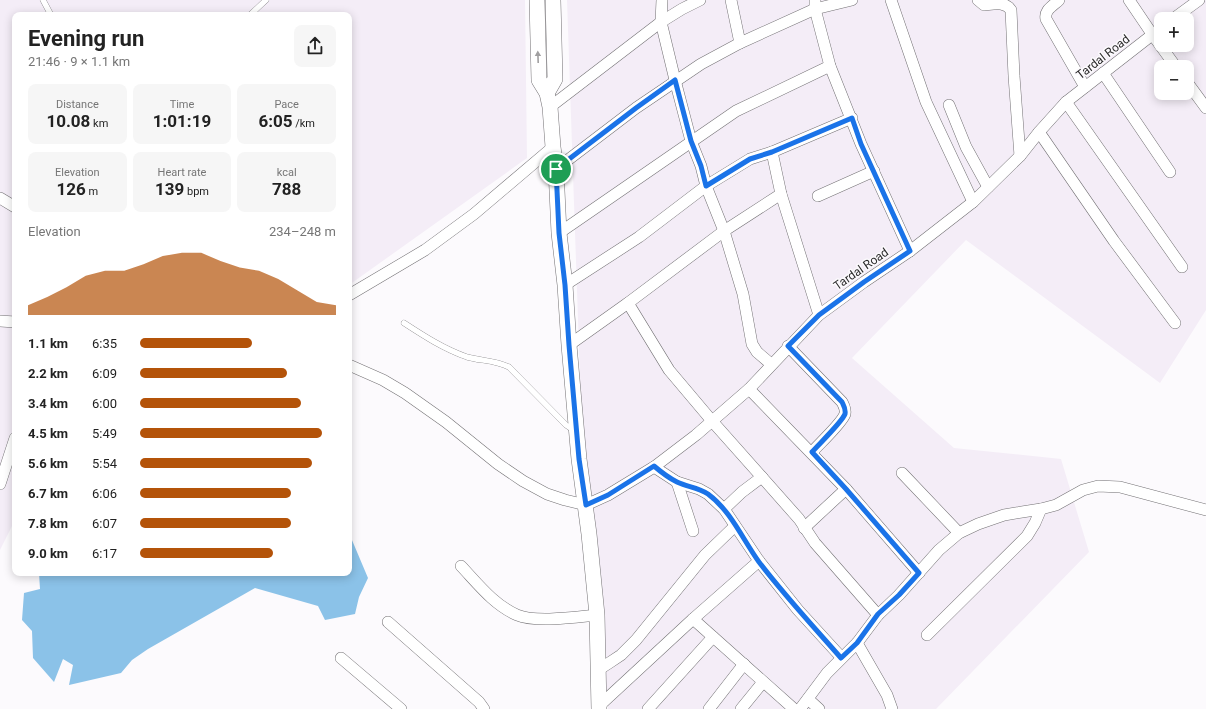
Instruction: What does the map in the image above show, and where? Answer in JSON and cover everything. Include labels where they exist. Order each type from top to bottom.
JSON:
[{"type":"main road","points":[[536,0],[539,80],[549,100]]},
{"type":"main road","points":[[553,0],[555,79],[549,100],[556,169],[559,233],[565,285],[579,459],[586,505],[597,615],[599,708]]},
{"type":"street","points":[[662,0],[662,22],[691,141],[701,166],[706,186],[724,231],[743,294],[752,344],[757,352],[771,364]]},
{"type":"street","points":[[549,100],[662,22],[682,9],[700,0]]},
{"type":"street","points":[[731,0],[740,43]]},
{"type":"street","points":[[556,169],[636,108],[675,80],[701,64],[815,4],[852,0]]},
{"type":"street","points":[[891,0],[926,102],[973,202]]},
{"type":"street","points":[[978,0],[984,5],[1004,4],[1011,10],[1020,156]]},
{"type":"street","points":[[1058,0],[1047,11],[1045,15],[1046,19],[1085,87]]},
{"type":"street","points":[[1129,0],[1171,60]]},
{"type":"street","points":[[1183,12],[1199,0]]},
{"type":"street","points":[[815,4],[830,66],[874,171],[910,251]]},
{"type":"street","name":"Tardal Road","points":[[586,505],[608,495],[654,466],[696,435],[749,389],[788,346],[819,315],[910,251],[973,202],[1020,156],[1066,102],[1152,34]]},
{"type":"street","points":[[559,233],[736,111],[830,66]]},
{"type":"street","points":[[1103,73],[1170,172]]},
{"type":"street","points":[[1194,92],[1206,108]]},
{"type":"street","points":[[1066,102],[1182,267]]},
{"type":"street","points":[[949,105],[966,147],[988,187]]},
{"type":"street","points":[[565,285],[639,236],[706,186],[750,159],[772,152],[852,118]]},
{"type":"street","points":[[1039,132],[1114,241],[1175,323]]},
{"type":"street","points":[[352,294],[365,287],[431,245],[474,214],[553,147]]},
{"type":"street","points":[[772,152],[781,194],[819,315]]},
{"type":"street","points":[[818,196],[874,171]]},
{"type":"street","points":[[569,345],[724,231],[781,194]]},
{"type":"street","points":[[0,198],[12,205]]},
{"type":"street","points":[[628,303],[669,370],[799,519],[815,543],[878,614]]},
{"type":"street","points":[[0,321],[12,322]]},
{"type":"street","points":[[788,346],[842,402],[845,408],[844,414],[840,420],[812,452]]},
{"type":"street","points":[[352,366],[383,380],[405,393],[446,422],[498,464],[523,481],[547,494],[586,505]]},
{"type":"street","points":[[749,389],[812,452],[919,573]]},
{"type":"street","points":[[0,484],[12,447]]},
{"type":"street","points":[[654,466],[677,482],[699,489],[708,494],[724,509],[759,561],[798,610],[841,658]]},
{"type":"street","points":[[902,473],[959,533]]},
{"type":"street","points":[[724,509],[742,492],[762,477]]},
{"type":"street","points":[[677,482],[693,531]]},
{"type":"street","points":[[800,709],[828,673],[857,643],[878,614],[899,595],[939,550],[959,533],[978,524],[1004,515],[1041,509],[1056,504],[1083,490],[1098,486],[1120,488],[1206,510]]},
{"type":"street","points":[[804,528],[846,489]]},
{"type":"street","points":[[927,635],[1027,536],[1041,509]]},
{"type":"street","points":[[598,670],[609,664],[636,640],[705,554],[735,526]]},
{"type":"street","points":[[599,708],[693,619],[759,561]]},
{"type":"street","points":[[461,566],[489,596],[504,608],[518,616],[537,618],[597,615]]},
{"type":"street","points":[[693,619],[794,709]]},
{"type":"street","points":[[388,622],[479,702],[484,709]]},
{"type":"street","points":[[648,709],[714,637]]},
{"type":"street","points":[[857,643],[887,696],[892,709]]},
{"type":"street","points":[[341,658],[401,709]]},
{"type":"street","points":[[709,709],[744,664]]},
{"type":"street","points":[[741,709],[763,682]]},
{"type":"street","points":[[808,699],[819,709]]},
{"type":"lane","points":[[43,0],[49,12]]},
{"type":"lane","points":[[253,12],[266,0]]},
{"type":"lane","points":[[404,323],[448,349],[468,357],[499,362],[509,367],[566,425],[577,432]]},
{"type":"shaded area","points":[[0,0],[525,0],[527,158],[352,283],[352,12],[12,12],[12,526],[0,550]]},
{"type":"shaded area","points":[[567,0],[1206,0],[1206,310],[1160,383],[966,240],[852,358],[954,448],[1061,459],[1089,552],[936,709],[608,709],[582,435]]},
{"type":"water","points":[[352,540],[368,578],[359,597],[355,614],[325,620],[318,606],[255,588],[148,649],[132,660],[121,673],[69,685],[73,665],[63,659],[54,682],[33,658],[32,631],[22,620],[24,593],[40,589],[39,576],[352,576]]},
{"type":"route","points":[[675,80],[691,141],[701,166],[706,186],[750,159],[772,152],[852,118],[861,144],[910,251],[819,315],[788,346],[842,402],[845,408],[844,414],[840,420],[812,452],[919,573],[899,595],[878,614],[857,643],[841,658],[773,580],[724,509],[708,494],[699,489],[677,482],[654,466],[608,495],[586,505],[579,459],[565,285],[559,233],[556,169],[675,80]]}]
